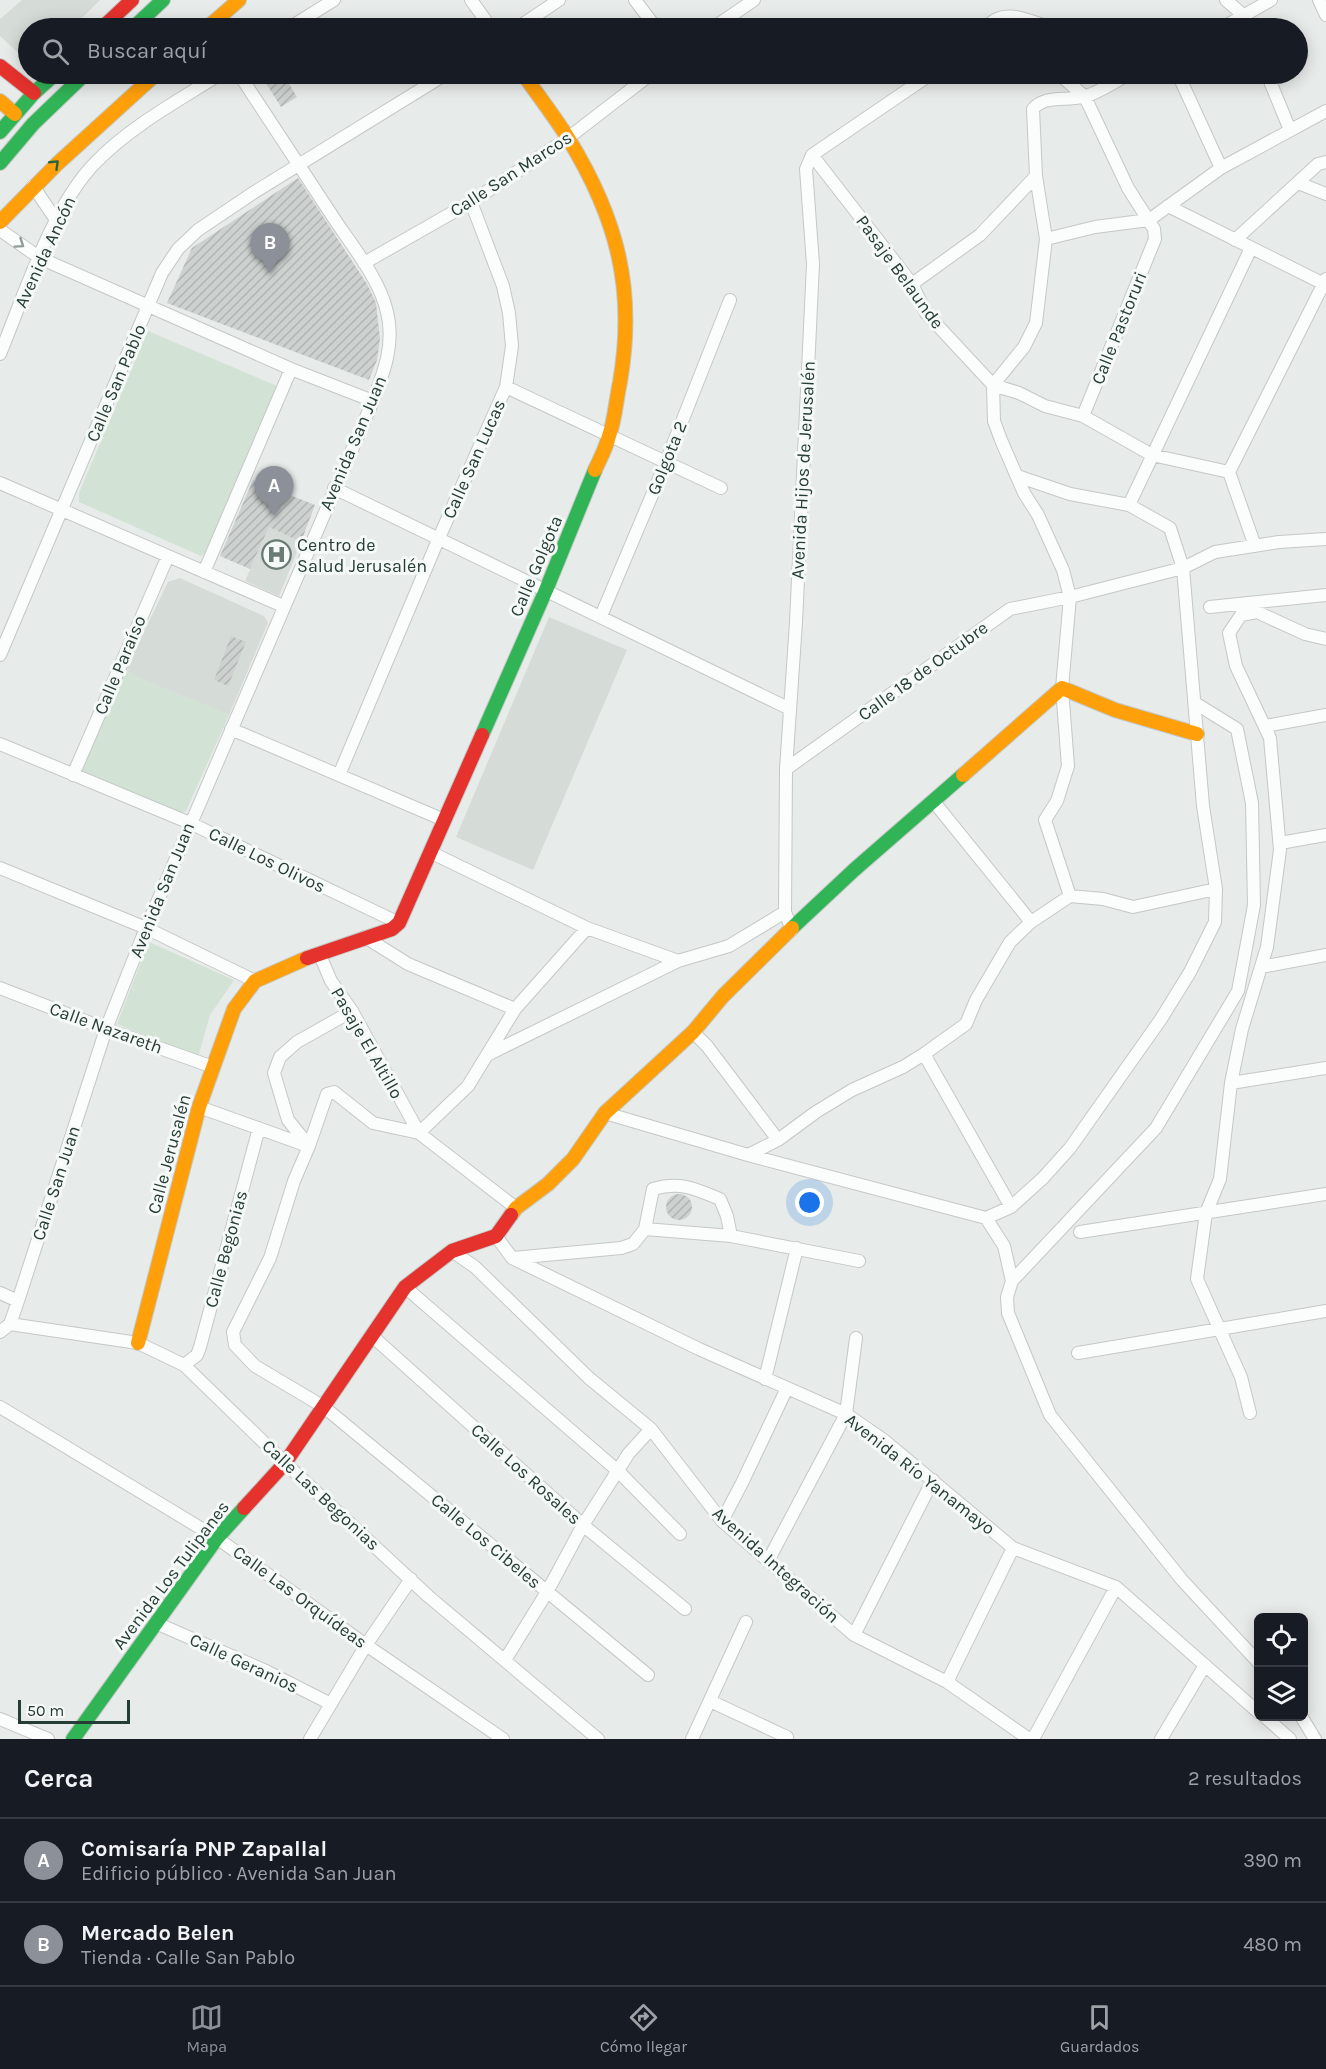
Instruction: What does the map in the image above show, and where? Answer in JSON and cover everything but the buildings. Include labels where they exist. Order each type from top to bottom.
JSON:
[{"type":"main road","points":[[113,18],[132,0]]},
{"type":"main road","points":[[144,18],[163,0]]},
{"type":"main road","points":[[220,18],[239,0]]},
{"type":"main road","points":[[0,66],[18,80]]},
{"type":"main road","points":[[23,84],[34,93]]},
{"type":"main road","points":[[0,132],[44,84]]},
{"type":"main road","points":[[0,163],[33,124],[75,84]]},
{"type":"main road","points":[[0,222],[33,186],[145,84]]},
{"type":"main road","name":"Calle Golgota","points":[[399,923],[546,590],[609,435],[625,352],[627,319],[625,285],[616,242],[601,201],[568,138],[530,84]]},
{"type":"main road","points":[[0,101],[15,114]]},
{"type":"main road","points":[[496,1236],[516,1208],[548,1184],[573,1159],[605,1113],[693,1032],[723,996],[854,870],[1062,688],[1115,710],[1197,734]]},
{"type":"main road","points":[[255,981],[319,952],[392,929],[399,923]]},
{"type":"main road","name":"Calle Jerusalén","points":[[138,1343],[200,1107],[234,1009],[255,981]]},
{"type":"main road","name":"Avenida Los Tulipanes","points":[[73,1739],[217,1538],[285,1463],[405,1287],[452,1251],[496,1236]]},
{"type":"street","points":[[305,18],[334,0]]},
{"type":"street","points":[[471,0],[484,18]]},
{"type":"street","points":[[532,18],[559,0]]},
{"type":"street","points":[[635,0],[648,18]]},
{"type":"street","points":[[728,18],[754,0]]},
{"type":"street","points":[[1226,0],[1244,16]]},
{"type":"street","points":[[1240,18],[1271,0]]},
{"type":"street","points":[[1319,0],[1326,15]]},
{"type":"street","points":[[998,18],[1010,15],[1017,18]]},
{"type":"street","name":"Avenida Ancón","points":[[0,354],[56,220],[74,189],[94,163],[116,143],[205,84]]},
{"type":"street","name":"Avenida San Juan","points":[[106,1029],[190,823],[372,401],[389,351],[390,328],[383,298],[364,264],[246,84]]},
{"type":"street","name":"Calle San Pablo","points":[[0,656],[148,306],[178,249],[198,230],[253,193],[430,84]]},
{"type":"street","name":"Calle San Marcos","points":[[364,264],[471,202],[568,138],[638,84]]},
{"type":"street","points":[[812,155],[916,84]]},
{"type":"street","points":[[1070,84],[1085,97],[1128,188],[1149,220]]},
{"type":"street","points":[[1070,896],[1045,820],[1057,801],[1068,766],[1062,688],[1070,597],[1063,570],[1038,515],[1024,494],[994,421],[993,385],[1024,347],[1036,323],[1046,239],[1036,176],[1033,109],[1038,102],[1085,97],[1110,84]]},
{"type":"street","points":[[1183,84],[1221,168]]},
{"type":"street","points":[[1271,84],[1290,130]]},
{"type":"street","points":[[1046,239],[1095,227],[1149,220],[1221,168],[1326,111]]},
{"type":"street","name":"Pasaje Belaunde","points":[[812,155],[912,284],[926,313],[993,385]]},
{"type":"street","name":"Avenida Hijos de Jerusalén","points":[[792,930],[785,912],[786,769],[813,264],[806,187],[806,169],[812,155]]},
{"type":"street","points":[[1235,240],[1318,164],[1326,162]]},
{"type":"street","points":[[912,284],[980,235],[1036,176]]},
{"type":"street","points":[[1298,183],[1326,194]]},
{"type":"street","points":[[33,186],[56,220]]},
{"type":"street","name":"Calle San Lucas","points":[[339,775],[438,540],[506,387],[512,346],[509,313],[503,286],[471,202]]},
{"type":"street","points":[[1168,206],[1325,283],[1229,472],[1255,546]]},
{"type":"street","name":"Calle Pastoruri","points":[[1083,416],[1155,239],[1154,229],[1149,220]]},
{"type":"street","points":[[0,230],[40,258],[291,369],[372,401]]},
{"type":"street","points":[[1130,505],[1251,248]]},
{"type":"street","name":"Golgota 2","points":[[601,616],[666,462],[730,300]]},
{"type":"street","points":[[204,572],[291,369]]},
{"type":"street","points":[[993,385],[1019,393],[1045,406],[1083,416],[1152,455],[1229,472]]},
{"type":"street","points":[[506,387],[721,488]]},
{"type":"street","points":[[605,1113],[748,1155],[986,1218],[1011,1207],[1043,1178],[1070,1148],[1161,1019],[1190,972],[1215,922],[1216,889],[1203,806],[1183,568],[1170,528],[1130,505],[1070,494],[1017,476]]},
{"type":"street","points":[[0,483],[283,606]]},
{"type":"street","points":[[334,488],[790,709]]},
{"type":"street","name":"Calle 18 de Octubre","points":[[786,769],[1010,609],[1070,597],[1183,568],[1215,552],[1279,542],[1326,539]]},
{"type":"street","name":"Calle Paraíso","points":[[73,775],[168,556]]},
{"type":"street","points":[[1210,607],[1326,596]]},
{"type":"street","points":[[1250,1413],[1241,1377],[1197,1279],[1206,1213],[1220,1179],[1231,1083],[1242,1029],[1267,947],[1280,843],[1270,738],[1236,666],[1229,633],[1241,615],[1257,612],[1305,634],[1326,639]]},
{"type":"street","points":[[1195,703],[1237,729],[1252,803],[1254,905],[1238,991],[1156,1128],[1012,1281],[1007,1298],[1008,1313],[1050,1415],[1182,1580],[1254,1658]]},
{"type":"street","points":[[1265,726],[1326,715]]},
{"type":"street","points":[[231,729],[444,820]]},
{"type":"street","name":"Calle Los Olivos","points":[[0,744],[190,823],[399,923]]},
{"type":"street","points":[[934,802],[1031,922]]},
{"type":"street","points":[[1280,843],[1326,835]]},
{"type":"street","points":[[430,852],[587,928],[678,961]]},
{"type":"street","points":[[0,868],[146,928],[255,981]]},
{"type":"street","points":[[748,1155],[778,1140],[816,1112],[852,1090],[903,1067],[966,1024],[976,1000],[1010,942],[1031,922],[1070,896],[1103,899],[1133,907],[1216,889]]},
{"type":"street","points":[[485,1055],[678,961],[729,946],[785,912]]},
{"type":"street","points":[[516,1208],[419,1133],[468,1086],[514,1009],[587,928]]},
{"type":"street","points":[[365,937],[408,964],[514,1009]]},
{"type":"street","name":"Pasaje El Altillo","points":[[319,952],[331,981],[352,1011],[419,1133]]},
{"type":"street","points":[[1261,967],[1326,955]]},
{"type":"street","name":"Calle Nazareth","points":[[0,988],[213,1067]]},
{"type":"street","points":[[309,1146],[288,1120],[274,1073],[280,1057],[297,1042],[352,1011]]},
{"type":"street","name":"Calle San Juan","points":[[5,1328],[18,1301],[106,1029]]},
{"type":"street","points":[[693,1032],[707,1046],[778,1140]]},
{"type":"street","points":[[924,1054],[1011,1207]]},
{"type":"street","points":[[1231,1083],[1326,1068]]},
{"type":"street","name":"Calle Los Cibeles","points":[[419,1133],[373,1123],[334,1092],[327,1094],[294,1181],[270,1258],[233,1332],[235,1345],[255,1366],[324,1407],[648,1675]]},
{"type":"street","points":[[200,1107],[309,1146]]},
{"type":"street","name":"Calle Begonias","points":[[184,1365],[197,1355],[200,1347],[259,1128]]},
{"type":"street","points":[[512,1258],[621,1248],[633,1244],[645,1229],[653,1189],[669,1185],[688,1186],[720,1199],[727,1216],[731,1236]]},
{"type":"street","points":[[1080,1232],[1326,1194]]},
{"type":"street","points":[[986,1218],[1004,1246],[1012,1281]]},
{"type":"street","points":[[645,1229],[731,1236],[859,1261]]},
{"type":"street","name":"Avenida Río Yanamayo","points":[[496,1236],[512,1258],[699,1349],[846,1414],[885,1441],[1013,1548],[1116,1587],[1254,1708]]},
{"type":"street","points":[[765,1379],[797,1248]]},
{"type":"street","name":"Avenida Integración","points":[[452,1251],[475,1267],[589,1378],[651,1430],[722,1521],[854,1635],[947,1682],[1031,1739]]},
{"type":"street","points":[[405,1287],[618,1471],[680,1534]]},
{"type":"street","points":[[0,1293],[18,1301]]},
{"type":"street","points":[[1078,1353],[1326,1311]]},
{"type":"street","name":"Calle Las Begonias","points":[[5,1328],[138,1343],[184,1365],[285,1463],[411,1579],[598,1739]]},
{"type":"street","name":"Calle Los Rosales","points":[[371,1335],[583,1525],[685,1608]]},
{"type":"street","points":[[768,1561],[846,1414],[856,1338]]},
{"type":"street","points":[[722,1521],[787,1388]]},
{"type":"street","name":"Calle Las Orquídeas","points":[[0,1407],[217,1538],[366,1645],[503,1739]]},
{"type":"street","points":[[506,1660],[547,1592],[583,1525],[628,1453],[651,1430]]},
{"type":"street","points":[[854,1635],[933,1480]]},
{"type":"street","points":[[947,1682],[1013,1548]]},
{"type":"street","points":[[310,1739],[366,1645],[411,1579]]},
{"type":"street","points":[[1031,1739],[1116,1587]]},
{"type":"street","points":[[692,1739],[746,1622]]},
{"type":"street","name":"Calle Geranios","points":[[156,1623],[266,1671],[331,1704]]},
{"type":"street","points":[[1161,1739],[1205,1665]]},
{"type":"street","points":[[710,1701],[787,1737]]},
{"type":"street","points":[[0,1719],[48,1739]]},
{"type":"street","points":[[1270,1721],[1290,1739]]},
{"type":"street","points":[[1304,1721],[1314,1739]]},
{"type":"shaded area","points":[[22,0],[100,0],[82,18],[18,18],[18,53],[0,36],[0,19]]},
{"type":"shaded area","name":"Centro de Salud Jerusalén","points":[[269,527],[301,542],[279,596],[245,581]]},
{"type":"shaded area","points":[[180,578],[264,616],[268,623],[229,715],[134,676],[127,667],[168,582]]},
{"type":"shaded area","points":[[549,617],[627,650],[533,870],[456,837]]},
{"type":"green space","points":[[148,331],[277,386],[207,551],[201,556],[79,502],[79,493]]},
{"type":"green space","points":[[127,667],[135,676],[229,715],[186,811],[179,813],[81,771]]},
{"type":"green space","points":[[149,942],[234,980],[210,1015],[198,1057],[117,1024]]},
{"type":"traffic: fast","points":[[144,18],[163,0]]},
{"type":"traffic: fast","points":[[0,132],[44,84]]},
{"type":"traffic: fast","points":[[0,163],[33,124],[75,84]]},
{"type":"traffic: fast","points":[[482,735],[546,590],[595,470]]},
{"type":"traffic: fast","points":[[792,928],[854,870],[963,775]]},
{"type":"traffic: fast","points":[[73,1739],[217,1538],[244,1508]]},
{"type":"traffic: slow","points":[[218,18],[239,0]]},
{"type":"traffic: slow","points":[[0,222],[57,164],[145,84]]},
{"type":"traffic: slow","points":[[530,84],[563,130],[585,168],[599,197],[618,255],[626,316],[624,348],[613,423],[595,470]]},
{"type":"traffic: slow","points":[[0,101],[15,114]]},
{"type":"traffic: slow","points":[[963,775],[1062,688],[1115,710],[1197,734]]},
{"type":"traffic: slow","points":[[511,1215],[516,1208],[548,1184],[573,1159],[605,1113],[693,1032],[723,996],[792,928]]},
{"type":"traffic: slow","points":[[138,1343],[199,1107],[234,1009],[255,981],[307,958]]},
{"type":"traffic: jam","points":[[113,18],[132,0]]},
{"type":"traffic: jam","points":[[0,66],[18,80]]},
{"type":"traffic: jam","points":[[23,84],[34,93]]},
{"type":"traffic: jam","points":[[307,958],[392,929],[399,923],[482,735]]},
{"type":"traffic: jam","points":[[244,1508],[285,1463],[405,1287],[452,1251],[496,1236],[511,1215]]},
{"type":"place","name":"Mercado Belen","points":[[270,273]]},
{"type":"place","name":"Comisaría PNP Zapallal","points":[[274,516]]},
{"type":"place","name":"Centro de Salud Jerusalén","points":[[276,555]]}]
